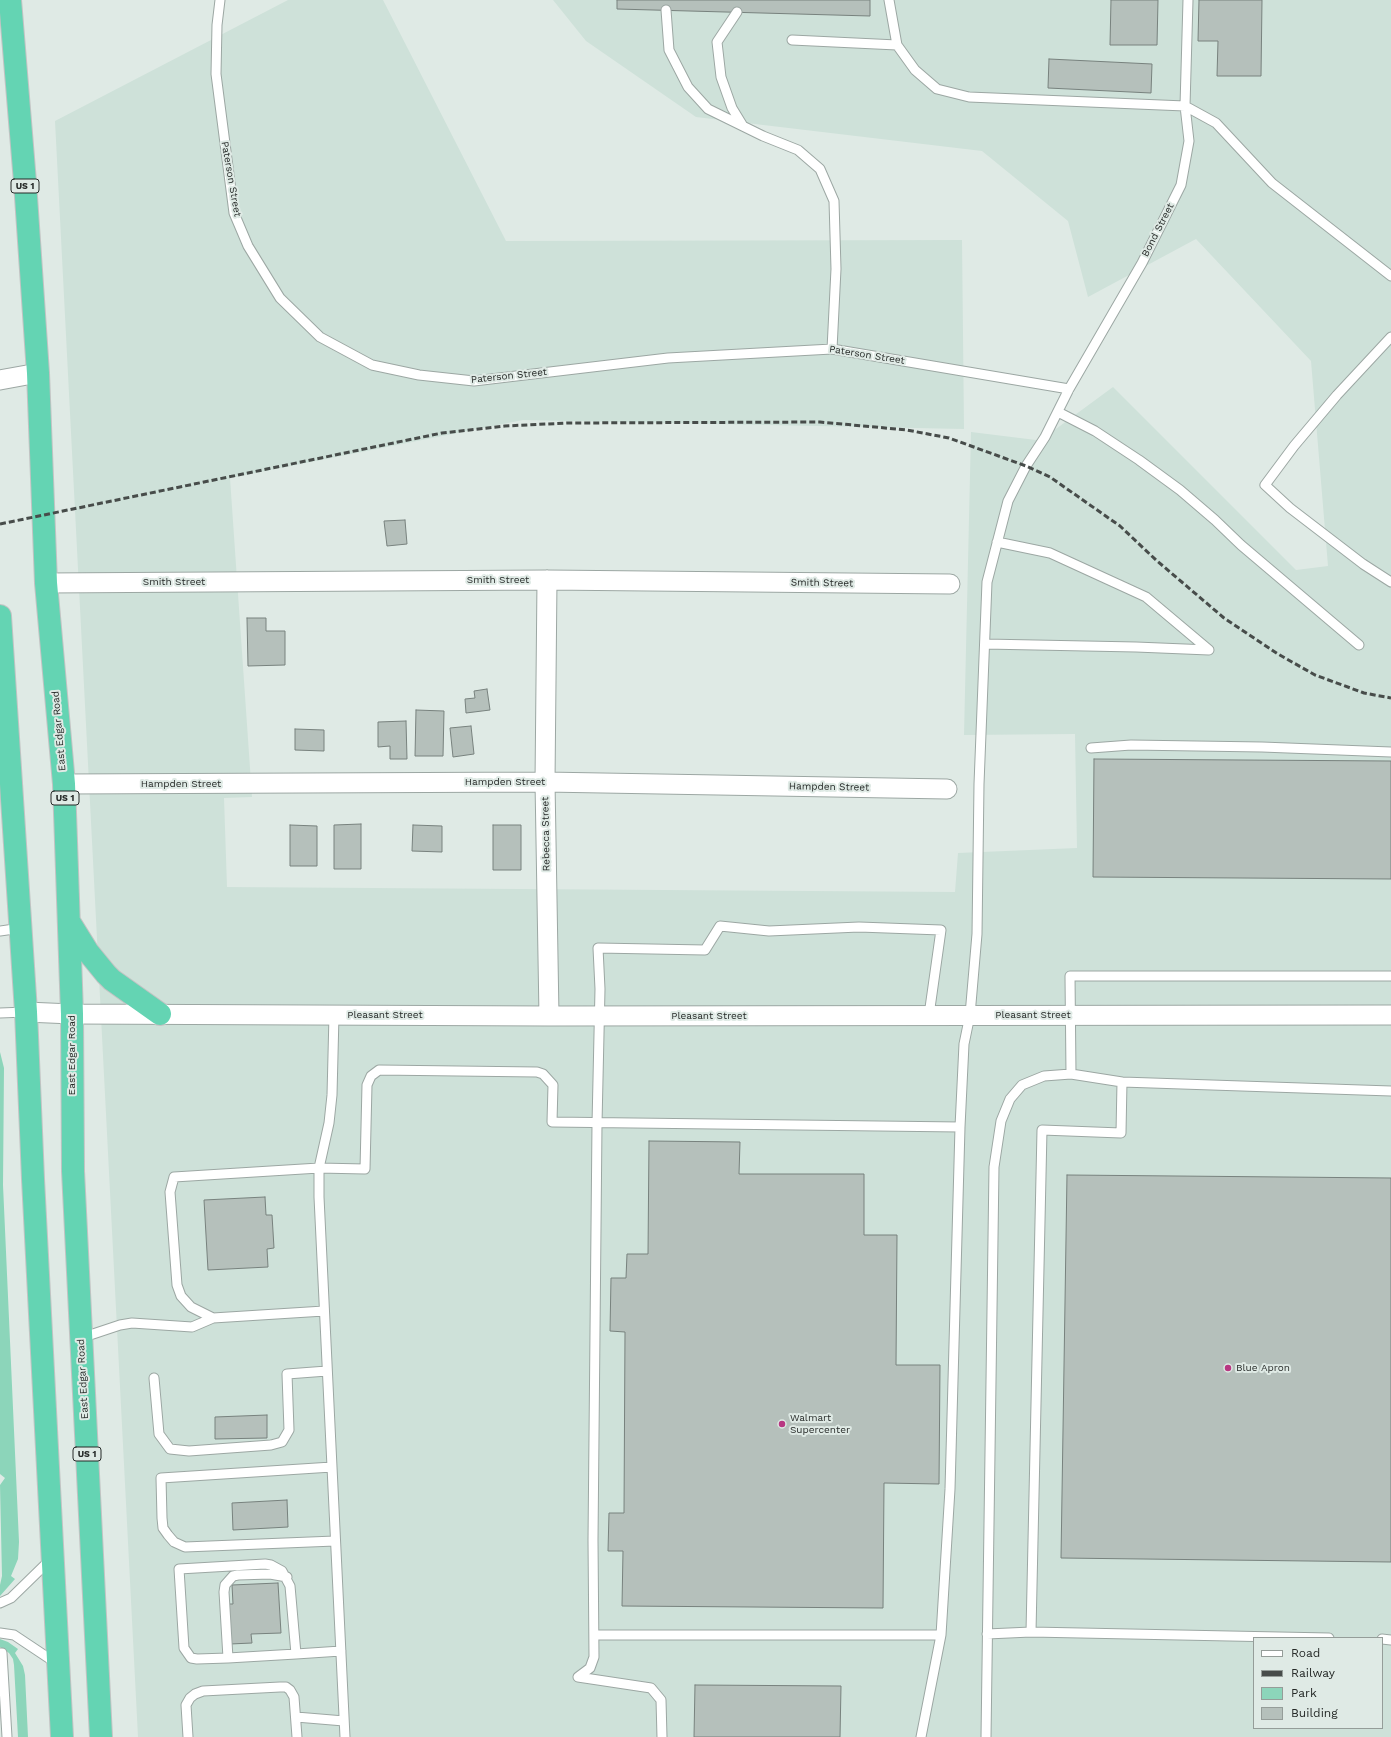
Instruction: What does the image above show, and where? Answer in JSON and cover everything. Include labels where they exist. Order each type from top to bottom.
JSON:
[{"type":"highway","name":"US 1","points":[[10,0],[25,182],[38,373]]},
{"type":"highway","name":"East Edgar Road","points":[[38,373],[46,583],[64,784],[70,922],[73,1171],[101,1737]]},
{"type":"highway","points":[[0,616],[10,930],[26,1012],[62,1737]]},
{"type":"highway","points":[[70,922],[88,952],[106,974],[112,980],[160,1014]]},
{"type":"street","points":[[0,380],[38,373]]},
{"type":"street","name":"Smith Street","points":[[46,583],[547,580],[950,584]]},
{"type":"street","name":"Rebecca Street","points":[[547,580],[545,782],[549,1016]]},
{"type":"street","name":"Hampden Street","points":[[64,784],[545,782],[946,789]]},
{"type":"street","name":"Pleasant Street","points":[[26,1012],[72,1014],[549,1016],[1391,1015]]},
{"type":"lane","name":"Paterson Street","points":[[220,0],[217,25],[216,74],[234,213],[248,246],[280,298],[320,336],[372,365],[419,375],[474,381],[668,358],[832,348],[1069,389]]},
{"type":"lane","points":[[889,0],[897,45],[915,70],[937,89],[969,97],[1185,106],[1216,123],[1272,184],[1391,276]]},
{"type":"lane","name":"Bond Street","points":[[921,1737],[941,1635],[950,1489],[960,1127],[964,1044],[970,1015],[978,934],[979,784],[987,582],[1008,501],[1026,466],[1045,437],[1069,389],[1142,263],[1181,185],[1189,141],[1185,106],[1188,0]]},
{"type":"lane","points":[[666,10],[669,50],[688,87],[708,109],[798,150],[820,169],[834,201],[836,269],[832,348]]},
{"type":"lane","points":[[738,12],[717,42],[721,76],[732,108],[743,126]]},
{"type":"lane","points":[[792,40],[897,45]]},
{"type":"lane","points":[[1391,337],[1332,401],[1294,446],[1265,485],[1290,508],[1363,564],[1391,582]]},
{"type":"lane","points":[[1058,412],[1095,431],[1180,490],[1241,545],[1359,644]]},
{"type":"lane","points":[[985,644],[1209,650],[1146,597],[1050,553],[997,542]]},
{"type":"lane","points":[[1091,748],[1131,746],[1262,747],[1391,752]]},
{"type":"lane","points":[[662,1737],[661,1700],[651,1688],[578,1677],[590,1668],[594,1657],[593,1532],[597,1124],[600,989],[598,948],[705,950],[720,926],[769,931],[866,927],[941,930],[929,1015]]},
{"type":"lane","points":[[1071,1074],[1070,976],[1391,976]]},
{"type":"lane","points":[[0,1013],[26,1012]]},
{"type":"lane","points":[[334,1015],[332,1095],[329,1123],[319,1168],[318,1197],[345,1737]]},
{"type":"lane","points":[[213,1318],[191,1307],[181,1296],[177,1285],[170,1192],[174,1177],[319,1168],[365,1169],[367,1085],[371,1076],[383,1070],[529,1072],[543,1074],[553,1085],[552,1122],[597,1124],[960,1127]]},
{"type":"lane","points":[[986,1737],[994,1168],[1001,1121],[1010,1099],[1022,1085],[1044,1076],[1071,1074],[1122,1082],[1391,1091]]},
{"type":"lane","points":[[1031,1632],[1042,1130],[1120,1133],[1122,1082]]},
{"type":"lane","points":[[81,1338],[120,1325],[132,1323],[192,1327],[213,1318],[324,1311]]},
{"type":"lane","points":[[154,1378],[159,1434],[170,1449],[189,1451],[272,1445],[282,1442],[288,1430],[287,1374],[327,1371]]},
{"type":"lane","points":[[332,1467],[161,1478],[163,1528],[174,1542],[185,1547],[335,1541]]},
{"type":"lane","points":[[0,1603],[10,1598],[53,1558]]},
{"type":"lane","points":[[296,1654],[290,1586],[286,1577],[276,1567],[265,1564],[179,1569],[185,1651],[188,1656],[194,1659],[228,1658],[296,1654],[341,1651]]},
{"type":"lane","points":[[228,1658],[224,1592],[225,1585],[233,1576],[238,1575],[270,1574],[286,1577]]},
{"type":"lane","points":[[987,1634],[1031,1632],[1278,1637]]},
{"type":"lane","points":[[0,1633],[14,1635],[58,1664]]},
{"type":"lane","points":[[594,1636],[941,1635]]},
{"type":"lane","points":[[0,1653],[2,1653],[3,1718],[7,1737]]},
{"type":"lane","points":[[188,1737],[186,1705],[190,1698],[195,1694],[202,1691],[280,1687],[286,1687],[293,1694],[297,1737]]},
{"type":"lane","points":[[296,1717],[344,1721]]},
{"type":"shaded area","points":[[288,0],[383,0],[506,241],[962,240],[964,429],[523,420],[230,478],[252,797],[224,798],[227,887],[955,892],[958,853],[1077,848],[1075,734],[964,735],[971,432],[1036,440],[1045,437],[1113,387],[1296,570],[1328,566],[1311,361],[1196,239],[1088,297],[1068,221],[982,151],[696,117],[586,41],[553,0],[1391,0],[1391,1737],[138,1737],[55,121]]},
{"type":"green space","points":[[0,1052],[4,1068],[3,1185],[19,1542],[18,1559],[11,1576],[15,1579],[0,1596],[2,1576],[0,1485],[5,1478],[0,1474]]},
{"type":"green space","points":[[0,1639],[8,1642],[18,1649],[15,1653],[23,1666],[25,1675],[28,1737],[18,1737],[13,1659],[9,1653],[0,1647]]},
{"type":"building","points":[[617,0],[870,0],[870,16],[617,9]]},
{"type":"building","points":[[1111,0],[1158,0],[1157,45],[1110,45]]},
{"type":"building","points":[[1199,0],[1262,0],[1261,76],[1217,76],[1218,41],[1198,41]]},
{"type":"building","points":[[1049,59],[1152,64],[1151,93],[1048,88]]},
{"type":"building","points":[[405,520],[407,544],[387,546],[384,521]]},
{"type":"building","points":[[247,618],[266,618],[266,631],[285,631],[285,665],[248,666]]},
{"type":"building","points":[[487,689],[490,710],[466,713],[465,699],[475,698],[474,691]]},
{"type":"building","points":[[416,710],[444,711],[443,756],[415,756]]},
{"type":"building","points":[[406,721],[407,759],[390,759],[390,746],[378,747],[378,722]]},
{"type":"building","points":[[471,726],[474,754],[453,757],[450,728]]},
{"type":"building","points":[[295,729],[324,730],[324,751],[295,750]]},
{"type":"building","points":[[1094,759],[1391,761],[1391,879],[1093,877]]},
{"type":"building","points":[[361,824],[361,869],[334,869],[334,825]]},
{"type":"building","points":[[290,825],[317,826],[317,866],[290,866]]},
{"type":"building","points":[[413,825],[442,826],[442,852],[412,851]]},
{"type":"building","points":[[493,825],[521,825],[521,870],[493,870]]},
{"type":"building","name":"Walmart Supercenter","points":[[649,1141],[740,1142],[739,1174],[864,1174],[864,1235],[897,1235],[896,1365],[940,1365],[939,1484],[884,1483],[883,1608],[622,1606],[623,1551],[608,1551],[609,1513],[624,1513],[625,1332],[610,1331],[611,1278],[626,1278],[627,1254],[648,1254]]},
{"type":"building","name":"Blue Apron","points":[[1067,1175],[1391,1178],[1391,1562],[1061,1558]]},
{"type":"building","points":[[265,1197],[266,1215],[272,1215],[274,1248],[267,1249],[268,1267],[208,1270],[204,1200]]},
{"type":"building","points":[[267,1415],[267,1438],[215,1439],[215,1417]]},
{"type":"building","points":[[287,1500],[288,1527],[233,1530],[232,1503]]},
{"type":"building","points":[[278,1583],[281,1633],[251,1634],[252,1643],[230,1644],[229,1604],[233,1604],[232,1585]]},
{"type":"building","points":[[695,1685],[841,1686],[840,1737],[694,1737]]},
{"type":"railway","points":[[0,524],[442,433],[505,426],[568,423],[820,422],[907,430],[949,438],[1026,466],[1050,477],[1120,526],[1156,560],[1224,618],[1278,654],[1315,675],[1364,693],[1391,698]]},
{"type":"place","name":"Blue Apron","points":[[1228,1368]]},
{"type":"place","name":"Walmart Supercenter","points":[[782,1424]]}]
